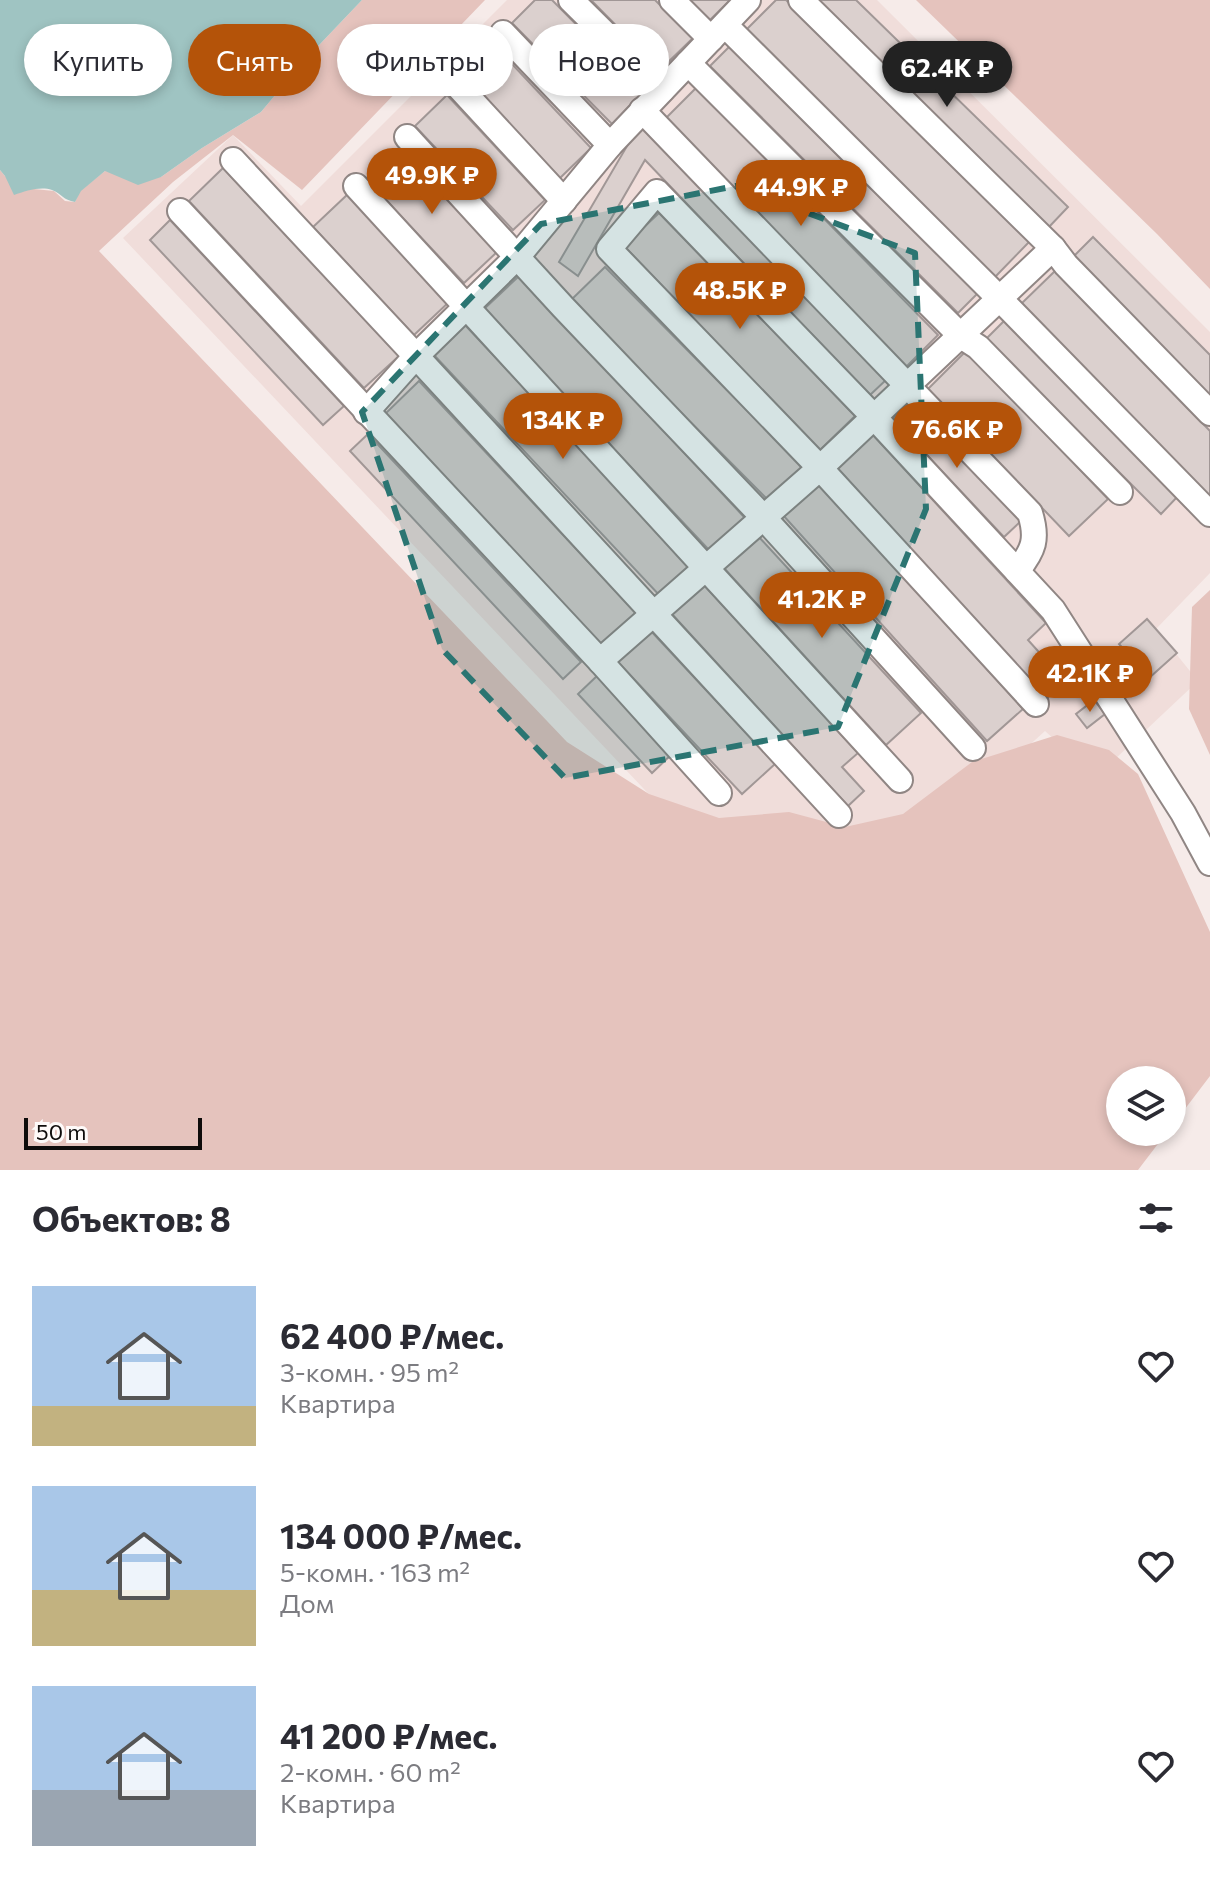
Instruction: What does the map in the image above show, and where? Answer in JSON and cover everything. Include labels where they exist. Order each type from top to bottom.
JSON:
[{"type":"street","points":[[571,0],[595,24]]},
{"type":"street","points":[[672,0],[718,32],[1000,299],[1210,514]]},
{"type":"street","points":[[669,83],[748,0]]},
{"type":"street","points":[[801,0],[1053,248],[1210,413]]},
{"type":"street","points":[[513,43],[610,145]]},
{"type":"street","points":[[688,63],[961,336],[978,347],[1120,492]]},
{"type":"street","points":[[467,96],[564,201]]},
{"type":"street","points":[[366,412],[416,356],[518,256],[610,145],[656,96]]},
{"type":"street","points":[[642,110],[1030,513],[1035,529],[1034,543],[1017,571]]},
{"type":"street","points":[[407,137],[563,307],[764,518],[973,748]]},
{"type":"street","points":[[233,160],[839,815]]},
{"type":"street","points":[[356,186],[900,780]]},
{"type":"street","points":[[1036,704],[820,468],[609,249],[657,192],[874,417],[1053,610],[1183,813],[1210,863]]},
{"type":"street","points":[[180,211],[719,793]]},
{"type":"street","points":[[600,661],[820,468],[1053,248]]},
{"type":"highlighted area","points":[[736,186],[915,253],[926,509],[838,727],[565,778],[442,649],[362,412],[541,224]]},
{"type":"shaded area","points":[[362,0],[485,0],[462,24],[339,24]]},
{"type":"shaded area","points":[[507,0],[877,0],[1210,332],[1210,573],[1156,629],[1198,681],[1096,777],[1045,731],[799,953],[123,238],[233,135],[301,206],[411,96],[513,96],[513,24],[483,24]]},
{"type":"shaded area","points":[[916,0],[1210,0],[1210,289],[1157,234]]},
{"type":"shaded area","points":[[337,26],[337,96],[393,96],[302,190],[233,135],[173,182],[99,251],[567,742],[649,794],[719,818],[789,812],[845,827],[903,814],[972,762],[1057,735],[1109,750],[1138,774],[1210,932],[1210,1076],[1186,1108],[1186,1066],[1106,1066],[1106,1146],[1156,1146],[1138,1170],[0,1170],[0,170],[5,176],[34,189],[54,191],[65,201],[75,202],[80,191],[105,171],[161,177],[261,112],[274,96],[321,96],[321,43]]},
{"type":"shaded area","points":[[1210,590],[1210,755],[1189,709],[1192,607]]},
{"type":"water","points":[[0,0],[362,0],[321,43],[321,24],[188,24],[188,96],[274,96],[261,112],[161,177],[138,185],[105,171],[81,191],[75,202],[47,189],[14,195],[0,170]]},
{"type":"building","points":[[535,0],[552,0],[576,24],[529,24],[529,40],[512,23]]},
{"type":"building","points":[[591,0],[655,0],[693,38],[669,61],[669,24],[615,24]]},
{"type":"building","points":[[690,0],[730,0],[710,20]]},
{"type":"building","points":[[776,0],[786,0],[1030,241],[995,277],[745,31]]},
{"type":"building","points":[[816,0],[856,0],[1068,207],[1048,228]]},
{"type":"building","points":[[729,47],[977,294],[958,313],[710,66]]},
{"type":"building","points":[[513,65],[529,82],[529,96],[542,96],[591,148],[560,178],[484,96],[513,96]]},
{"type":"building","points":[[696,88],[938,335],[906,367],[664,120]]},
{"type":"building","points":[[448,96],[545,200],[513,230],[415,126]]},
{"type":"building","points":[[584,96],[639,96],[612,124]]},
{"type":"building","points":[[637,129],[650,131],[887,379],[870,395],[645,160],[578,276],[559,262]]},
{"type":"building","points":[[399,148],[497,252],[464,283],[366,179]]},
{"type":"building","points":[[223,168],[399,356],[364,388],[189,201]]},
{"type":"building","points":[[348,194],[449,302],[414,335],[313,227]]},
{"type":"building","points":[[659,213],[855,416],[820,450],[624,246]]},
{"type":"building","points":[[170,220],[344,406],[323,425],[150,240]]},
{"type":"building","points":[[1093,237],[1210,355],[1210,396],[1073,257]]},
{"type":"building","points":[[605,267],[803,467],[769,501],[570,301]]},
{"type":"building","points":[[1055,271],[1210,431],[1210,498],[1021,304]]},
{"type":"building","points":[[519,276],[745,518],[710,551],[483,310]]},
{"type":"building","points":[[1004,321],[1179,495],[1161,514],[986,339]]},
{"type":"building","points":[[465,325],[693,568],[662,598],[433,354]]},
{"type":"building","points":[[966,351],[1108,499],[1069,536],[928,389]]},
{"type":"building","points":[[419,381],[637,614],[602,647],[384,415]]},
{"type":"building","points":[[910,403],[1021,521],[1004,537],[893,419]]},
{"type":"building","points":[[368,434],[581,662],[563,679],[350,451]]},
{"type":"building","points":[[873,435],[1046,623],[1028,640],[1065,681],[1047,698],[837,468]]},
{"type":"building","points":[[817,482],[1023,709],[987,741],[782,514]]},
{"type":"building","points":[[758,536],[921,713],[886,745],[723,567]]},
{"type":"building","points":[[703,584],[858,753],[842,767],[864,791],[848,806],[671,613]]},
{"type":"building","points":[[1147,619],[1177,653],[1149,678],[1119,644]]},
{"type":"building","points":[[650,630],[775,764],[742,794],[617,661]]},
{"type":"building","points":[[598,675],[672,754],[652,773],[578,694]]},
{"type":"building","points":[[1094,700],[1105,714],[1087,728],[1076,714]]}]
